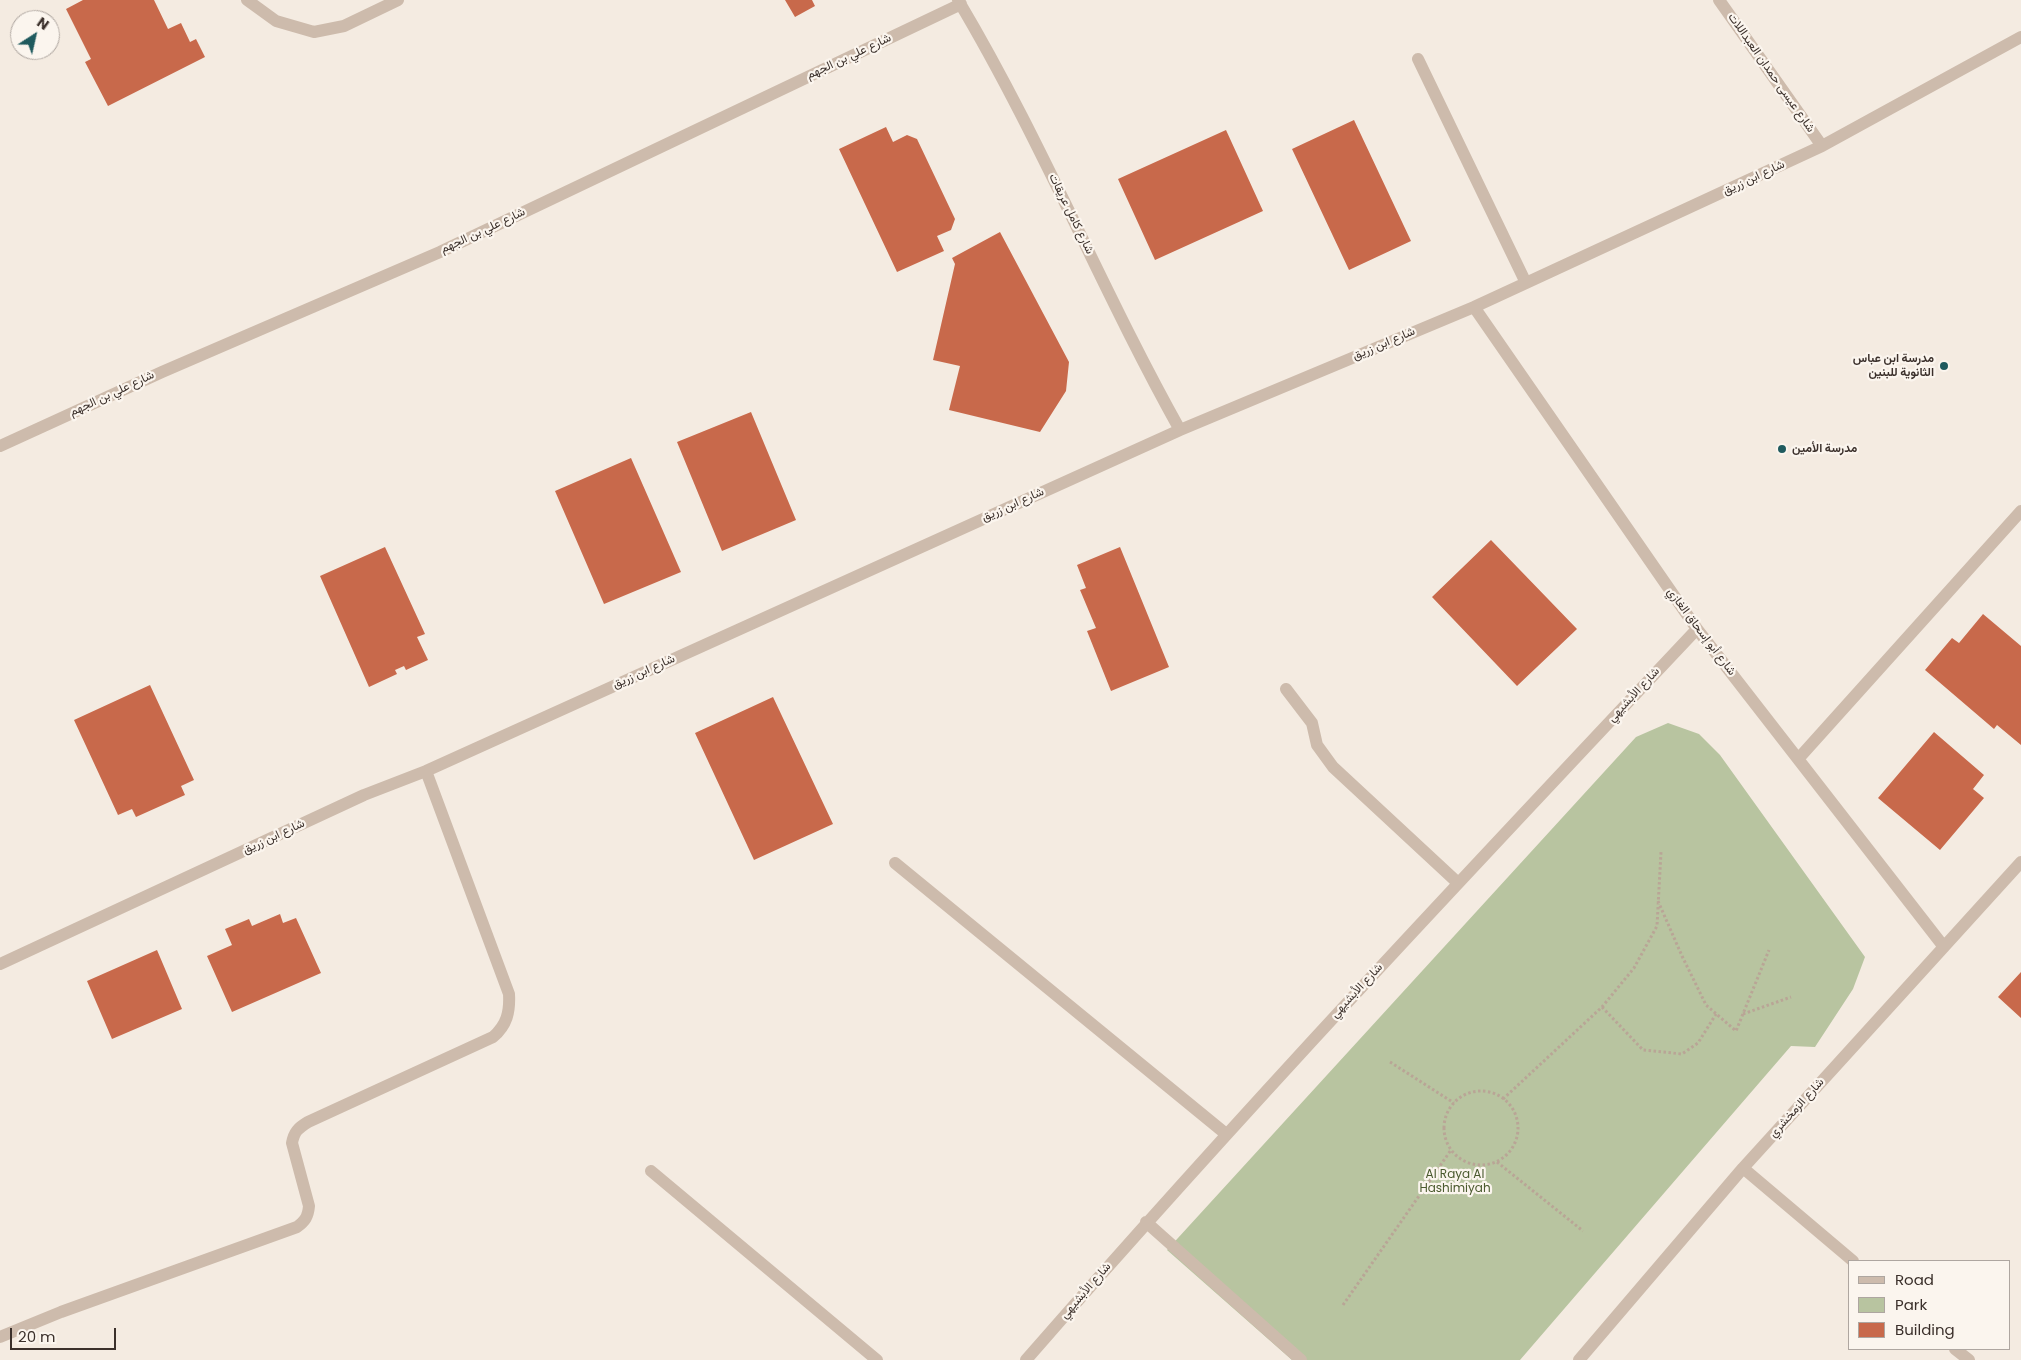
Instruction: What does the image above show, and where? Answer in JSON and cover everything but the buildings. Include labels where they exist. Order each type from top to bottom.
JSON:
[{"type":"street","points":[[247,0],[276,21],[314,32],[344,26],[398,0]]},
{"type":"street","name":"شارع عيسى حمدان العبداللات","points":[[1719,0],[1822,146]]},
{"type":"street","name":"شارع كامل عريقات","points":[[959,2],[1014,101],[1151,379],[1180,430]]},
{"type":"street","name":"شارع علي بن الجهم","points":[[0,446],[162,372],[440,252],[959,2]]},
{"type":"street","name":"شارع ابن زريق","points":[[0,964],[356,799],[426,771],[1180,430],[1474,307],[1822,146],[2021,37]]},
{"type":"street","points":[[1418,59],[1526,283]]},
{"type":"street","name":"شارع أبو إسحاق الغازي","points":[[1474,307],[1697,629],[1944,947]]},
{"type":"street","points":[[1799,758],[2021,511]]},
{"type":"street","name":"شارع الأبشيهي","points":[[1026,1360],[1146,1222],[1226,1134],[1458,883],[1697,629]]},
{"type":"street","points":[[1286,689],[1312,724],[1317,745],[1333,767],[1458,883]]},
{"type":"street","points":[[0,1337],[71,1309],[297,1227],[305,1221],[309,1206],[292,1143],[298,1128],[493,1037],[502,1029],[510,1009],[509,994],[426,771]]},
{"type":"street","name":"شارع الزمخشري","points":[[1579,1360],[1743,1168],[2021,862]]},
{"type":"street","points":[[895,863],[1226,1134]]},
{"type":"street","points":[[1743,1168],[1852,1260]]},
{"type":"street","points":[[651,1171],[877,1360]]},
{"type":"street","points":[[1146,1222],[1300,1360]]},
{"type":"street","points":[[1957,1350],[1969,1360]]},
{"type":"path","points":[[1503,1099],[1602,1007],[1634,968],[1657,926],[1661,852]]},
{"type":"path","points":[[1658,901],[1706,1005],[1736,1031],[1769,950]]},
{"type":"path","points":[[1742,1014],[1791,997]]},
{"type":"path","points":[[1602,1007],[1643,1050],[1682,1054],[1698,1043],[1716,1014]]},
{"type":"path","points":[[1390,1062],[1454,1103]]},
{"type":"path","points":[[1476,1092],[1487,1092],[1503,1099],[1514,1112],[1518,1124],[1518,1135],[1514,1146],[1497,1162],[1485,1165],[1472,1164],[1460,1158],[1451,1150],[1446,1138],[1444,1125],[1447,1113],[1454,1103],[1465,1095],[1476,1092]]},
{"type":"path","points":[[1343,1305],[1451,1150]]},
{"type":"path","points":[[1497,1162],[1583,1231]]},
{"type":"green space","name":"Al Raya Al Hashimiyah","points":[[1668,723],[1699,734],[1720,755],[1865,957],[1853,989],[1815,1047],[1791,1046],[1520,1360],[1292,1360],[1167,1250],[1636,737]]},
{"type":"place","name":"مدرسة ابن عباس الثانوية للبنين","points":[[1944,366]]},
{"type":"place","name":"مدرسة الأمين","points":[[1782,449]]}]
